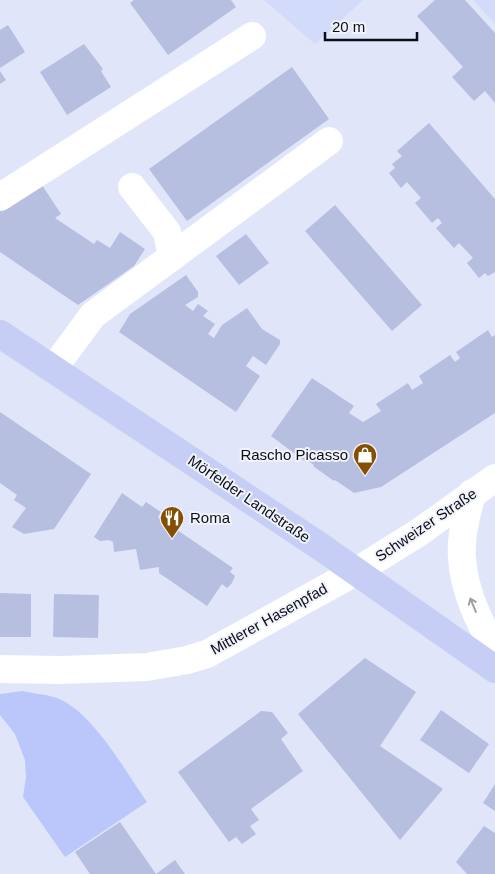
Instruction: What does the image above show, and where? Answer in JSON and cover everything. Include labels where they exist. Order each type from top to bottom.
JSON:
[{"type":"main road","name":"Mörfelder Landstraße","points":[[0,334],[357,571],[495,669]]},
{"type":"street","points":[[0,197],[252,36]]},
{"type":"street","points":[[53,369],[93,314],[329,141]]},
{"type":"street","points":[[132,187],[167,232],[172,257]]},
{"type":"street","name":"Schweizer Straße","points":[[357,571],[418,533],[495,478]]},
{"type":"street","points":[[472,493],[464,528],[462,557],[466,588],[495,649]]},
{"type":"street","name":"Mittlerer Hasenpfad","points":[[0,670],[147,667],[187,660],[207,654],[225,645],[357,571]]},
{"type":"shaded area","points":[[264,0],[363,0],[315,44]]},
{"type":"shaded area","points":[[473,0],[495,0],[495,24]]},
{"type":"shaded area","points":[[23,691],[57,698],[70,705],[83,716],[107,744],[147,802],[65,857],[23,797],[26,777],[25,760],[15,734],[0,715],[0,694]]},
{"type":"building","points":[[134,0],[231,0],[236,7],[168,55],[130,3]]},
{"type":"building","points":[[435,0],[465,0],[495,33],[495,103],[485,91],[474,101],[452,77],[463,67],[417,16]]},
{"type":"building","points":[[8,25],[25,52],[0,68],[0,30]]},
{"type":"building","points":[[84,44],[103,69],[101,71],[111,87],[67,115],[40,72]]},
{"type":"building","points":[[292,67],[329,119],[187,221],[149,169]]},
{"type":"building","points":[[0,71],[6,80],[0,84]]},
{"type":"building","points":[[429,123],[495,199],[495,272],[488,276],[485,273],[479,278],[467,263],[473,258],[459,243],[454,248],[436,228],[442,223],[438,218],[432,223],[415,203],[421,198],[407,182],[401,188],[389,173],[395,168],[392,164],[402,156],[397,151]]},
{"type":"building","points":[[40,182],[61,214],[55,218],[94,244],[97,240],[110,248],[120,232],[145,249],[134,266],[78,305],[0,252],[0,206]]},
{"type":"building","points":[[335,205],[422,305],[392,331],[305,231]]},
{"type":"building","points":[[246,234],[269,263],[239,285],[216,256]]},
{"type":"building","points":[[186,275],[198,292],[198,297],[185,305],[193,311],[198,304],[208,311],[203,316],[215,324],[208,334],[214,338],[222,325],[247,308],[262,329],[280,340],[280,344],[266,365],[253,356],[246,366],[260,376],[236,412],[119,332],[130,314]]},
{"type":"building","points":[[488,330],[492,337],[495,335],[495,413],[381,487],[354,493],[334,481],[307,460],[306,462],[271,436],[312,378],[354,406],[349,413],[363,422],[381,411],[376,404],[408,383],[412,390],[423,383],[419,376],[450,355],[455,362],[460,358],[456,352]]},
{"type":"building","points":[[0,412],[91,474],[54,529],[24,534],[12,527],[26,508],[14,500],[17,495],[0,483]]},
{"type":"building","points":[[122,493],[142,507],[146,502],[161,512],[158,517],[233,568],[230,572],[235,576],[232,583],[227,588],[222,584],[207,606],[159,573],[159,567],[140,570],[136,549],[114,552],[113,542],[109,540],[100,541],[94,537]]},
{"type":"building","points":[[0,593],[31,594],[31,637],[0,637]]},
{"type":"building","points":[[54,594],[99,595],[98,638],[53,637]]},
{"type":"building","points":[[365,658],[416,692],[380,746],[443,789],[400,840],[298,714]]},
{"type":"building","points":[[441,710],[489,744],[469,773],[420,740]]},
{"type":"building","points":[[261,711],[272,712],[288,733],[281,739],[303,771],[251,809],[259,820],[250,826],[256,834],[242,844],[236,837],[229,842],[178,772]]},
{"type":"building","points":[[495,784],[495,811],[483,803]]},
{"type":"building","points":[[120,822],[156,874],[90,874],[75,852]]},
{"type":"building","points":[[484,826],[495,833],[495,874],[467,874],[456,862]]},
{"type":"building","points":[[175,860],[185,874],[156,874]]},
{"type":"place","name":"Rascho Picasso","points":[[365,476]]},
{"type":"place","name":"Roma","points":[[172,539]]}]
